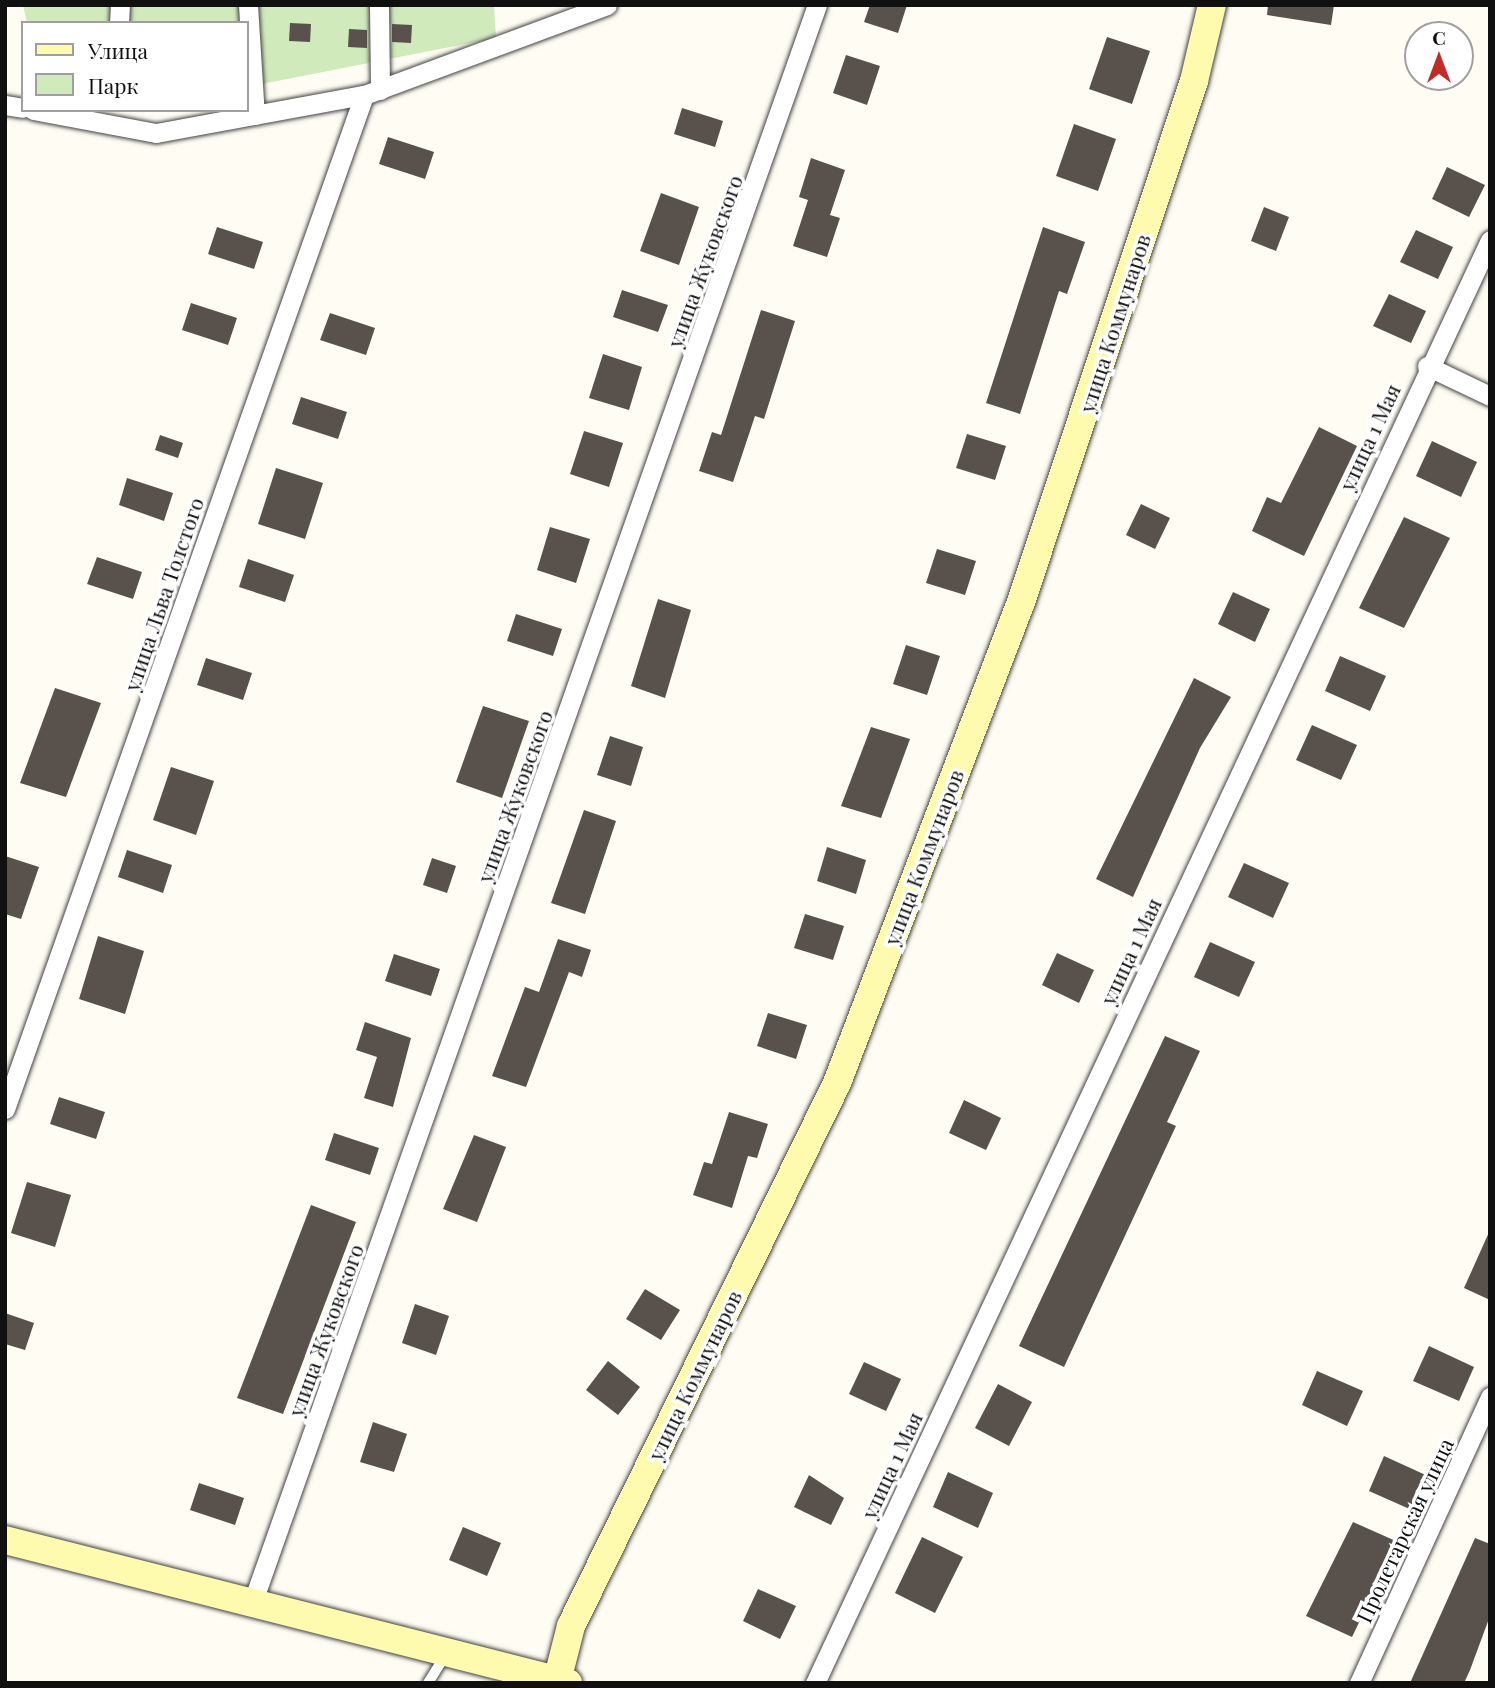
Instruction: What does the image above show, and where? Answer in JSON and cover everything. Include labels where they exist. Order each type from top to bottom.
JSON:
[{"type":"main road","name":"улица Коммунаров","points":[[562,1681],[571,1626],[842,1070],[1021,602],[1194,81],[1212,5]]},
{"type":"main road","points":[[5,1540],[450,1649],[562,1681]]},
{"type":"street","points":[[248,5],[255,115]]},
{"type":"street","points":[[372,92],[379,5]]},
{"type":"street","points":[[54,112],[116,118],[156,133],[255,115],[372,92],[607,5]]},
{"type":"street","name":"улица Жуковского","points":[[253,1601],[817,5]]},
{"type":"street","name":"улица Льва Толстого","points":[[5,1109],[372,92]]},
{"type":"street","name":"улица 1 Мая","points":[[815,1683],[1427,366],[1490,240]]},
{"type":"street","points":[[1427,366],[1490,396]]},
{"type":"street","name":"Пролетарская улица","points":[[1359,1683],[1490,1397]]},
{"type":"lane","points":[[428,1683],[450,1649]]},
{"type":"green space","points":[[23,5],[494,5],[496,38],[248,87],[248,21],[27,21]]},
{"type":"building","points":[[870,5],[907,5],[898,33],[864,22]]},
{"type":"building","points":[[1268,5],[1334,5],[1331,25],[1267,15]]},
{"type":"building","points":[[290,23],[311,24],[310,42],[289,41]]},
{"type":"building","points":[[392,24],[412,25],[411,43],[392,42]]},
{"type":"building","points":[[349,29],[367,30],[367,48],[348,47]]},
{"type":"building","points":[[1107,37],[1150,51],[1132,104],[1089,89]]},
{"type":"building","points":[[846,55],[880,66],[867,105],[833,93]]},
{"type":"building","points":[[682,108],[723,121],[715,147],[674,134]]},
{"type":"building","points":[[1074,124],[1116,139],[1098,191],[1056,176]]},
{"type":"building","points":[[388,137],[434,152],[425,179],[379,164]]},
{"type":"building","points":[[811,158],[845,170],[830,215],[840,218],[827,257],[793,246],[808,200],[799,197]]},
{"type":"building","points":[[1447,167],[1485,185],[1469,217],[1432,199]]},
{"type":"building","points":[[661,193],[699,207],[679,265],[640,251]]},
{"type":"building","points":[[1264,207],[1289,217],[1276,251],[1251,241]]},
{"type":"building","points":[[217,227],[263,242],[254,269],[208,254]]},
{"type":"building","points":[[1043,227],[1085,242],[1067,294],[1059,291],[1020,414],[986,403]]},
{"type":"building","points":[[1416,230],[1453,247],[1438,279],[1400,262]]},
{"type":"building","points":[[622,290],[668,305],[658,332],[613,317]]},
{"type":"building","points":[[1389,294],[1426,311],[1411,343],[1373,326]]},
{"type":"building","points":[[191,303],[237,318],[228,345],[182,330]]},
{"type":"building","points":[[761,310],[795,321],[764,419],[755,416],[733,482],[699,471],[712,432],[721,435]]},
{"type":"building","points":[[330,313],[375,328],[366,355],[320,340]]},
{"type":"building","points":[[603,354],[642,367],[629,410],[589,398]]},
{"type":"building","points":[[301,397],[347,412],[338,439],[292,424]]},
{"type":"building","points":[[1319,427],[1357,446],[1304,556],[1252,531],[1267,497],[1281,503]]},
{"type":"building","points":[[584,431],[623,443],[609,487],[570,474]]},
{"type":"building","points":[[967,434],[1006,446],[995,480],[956,468]]},
{"type":"building","points":[[160,435],[183,443],[178,458],[155,450]]},
{"type":"building","points":[[1432,441],[1477,462],[1461,497],[1416,476]]},
{"type":"building","points":[[276,468],[323,483],[305,539],[258,524]]},
{"type":"building","points":[[127,478],[173,493],[164,521],[119,505]]},
{"type":"building","points":[[1141,504],[1170,518],[1155,549],[1126,535]]},
{"type":"building","points":[[1404,517],[1450,538],[1404,628],[1359,608]]},
{"type":"building","points":[[550,527],[590,539],[576,583],[537,570]]},
{"type":"building","points":[[937,549],[976,561],[965,595],[926,583]]},
{"type":"building","points":[[97,557],[142,572],[133,599],[87,584]]},
{"type":"building","points":[[248,559],[294,575],[285,602],[239,587]]},
{"type":"building","points":[[1233,592],[1270,609],[1255,642],[1218,624]]},
{"type":"building","points":[[658,599],[691,610],[665,698],[631,686]]},
{"type":"building","points":[[516,614],[562,629],[553,656],[507,641]]},
{"type":"building","points":[[906,645],[940,656],[927,695],[893,684]]},
{"type":"building","points":[[1340,656],[1386,676],[1370,711],[1325,691]]},
{"type":"building","points":[[206,658],[252,673],[243,700],[197,685]]},
{"type":"building","points":[[1194,678],[1231,697],[1200,748],[1133,897],[1096,879]]},
{"type":"building","points":[[55,688],[101,703],[66,797],[20,783]]},
{"type":"building","points":[[483,706],[529,721],[502,798],[456,782]]},
{"type":"building","points":[[1312,725],[1357,745],[1341,780],[1296,760]]},
{"type":"building","points":[[871,727],[910,739],[881,818],[841,806]]},
{"type":"building","points":[[610,736],[643,747],[631,786],[597,775]]},
{"type":"building","points":[[171,767],[214,781],[196,835],[153,820]]},
{"type":"building","points":[[584,810],[616,821],[585,914],[551,903]]},
{"type":"building","points":[[827,847],[866,860],[856,894],[817,881]]},
{"type":"building","points":[[127,850],[172,865],[163,893],[118,877]]},
{"type":"building","points":[[5,856],[39,867],[21,919],[5,914]]},
{"type":"building","points":[[432,858],[456,866],[447,893],[423,885]]},
{"type":"building","points":[[1244,863],[1289,883],[1273,918],[1228,897]]},
{"type":"building","points":[[805,914],[844,926],[833,960],[794,948]]},
{"type":"building","points":[[98,936],[144,951],[125,1014],[79,999]]},
{"type":"building","points":[[558,939],[591,950],[582,977],[569,972],[526,1087],[492,1076],[525,987],[539,992]]},
{"type":"building","points":[[1210,942],[1255,962],[1239,997],[1194,977]]},
{"type":"building","points":[[1057,953],[1094,970],[1079,1003],[1042,985]]},
{"type":"building","points":[[394,954],[440,969],[431,996],[385,981]]},
{"type":"building","points":[[768,1013],[807,1025],[796,1059],[757,1046]]},
{"type":"building","points":[[365,1022],[411,1038],[393,1107],[364,1098],[377,1057],[356,1050]]},
{"type":"building","points":[[1165,1036],[1200,1051],[1167,1122],[1176,1126],[1064,1367],[1019,1346]]},
{"type":"building","points":[[59,1097],[105,1112],[96,1139],[50,1124]]},
{"type":"building","points":[[964,1100],[1001,1118],[986,1150],[949,1133]]},
{"type":"building","points":[[729,1112],[768,1124],[757,1158],[748,1156],[732,1208],[693,1195],[704,1162],[712,1164]]},
{"type":"building","points":[[334,1133],[379,1148],[370,1175],[325,1160]]},
{"type":"building","points":[[474,1135],[506,1147],[477,1222],[443,1209]]},
{"type":"building","points":[[27,1182],[71,1195],[55,1247],[11,1233]]},
{"type":"building","points":[[311,1205],[356,1222],[283,1414],[237,1398]]},
{"type":"building","points":[[1490,1230],[1490,1300],[1464,1288]]},
{"type":"building","points":[[645,1289],[680,1310],[661,1340],[626,1319]]},
{"type":"building","points":[[415,1304],[449,1316],[436,1355],[402,1343]]},
{"type":"building","points":[[5,1313],[34,1323],[25,1350],[5,1344]]},
{"type":"building","points":[[1429,1346],[1474,1367],[1459,1401],[1413,1381]]},
{"type":"building","points":[[608,1361],[640,1387],[618,1415],[586,1390]]},
{"type":"building","points":[[864,1362],[901,1379],[886,1411],[849,1394]]},
{"type":"building","points":[[1317,1371],[1363,1391],[1347,1426],[1302,1405]]},
{"type":"building","points":[[998,1384],[1032,1402],[1009,1446],[975,1428]]},
{"type":"building","points":[[373,1422],[407,1434],[394,1472],[360,1462]]},
{"type":"building","points":[[1384,1456],[1430,1477],[1414,1511],[1369,1491]]},
{"type":"building","points":[[948,1472],[993,1493],[978,1528],[933,1507]]},
{"type":"building","points":[[809,1475],[844,1498],[831,1525],[794,1507]]},
{"type":"building","points":[[199,1483],[244,1498],[235,1525],[190,1510]]},
{"type":"building","points":[[1353,1522],[1398,1542],[1352,1637],[1306,1616]]},
{"type":"building","points":[[463,1527],[501,1543],[487,1576],[449,1560]]},
{"type":"building","points":[[922,1537],[963,1557],[935,1613],[895,1593]]},
{"type":"building","points":[[1475,1538],[1490,1544],[1490,1616],[1470,1670],[1464,1683],[1410,1683]]},
{"type":"building","points":[[758,1589],[796,1606],[780,1639],[743,1621]]}]
